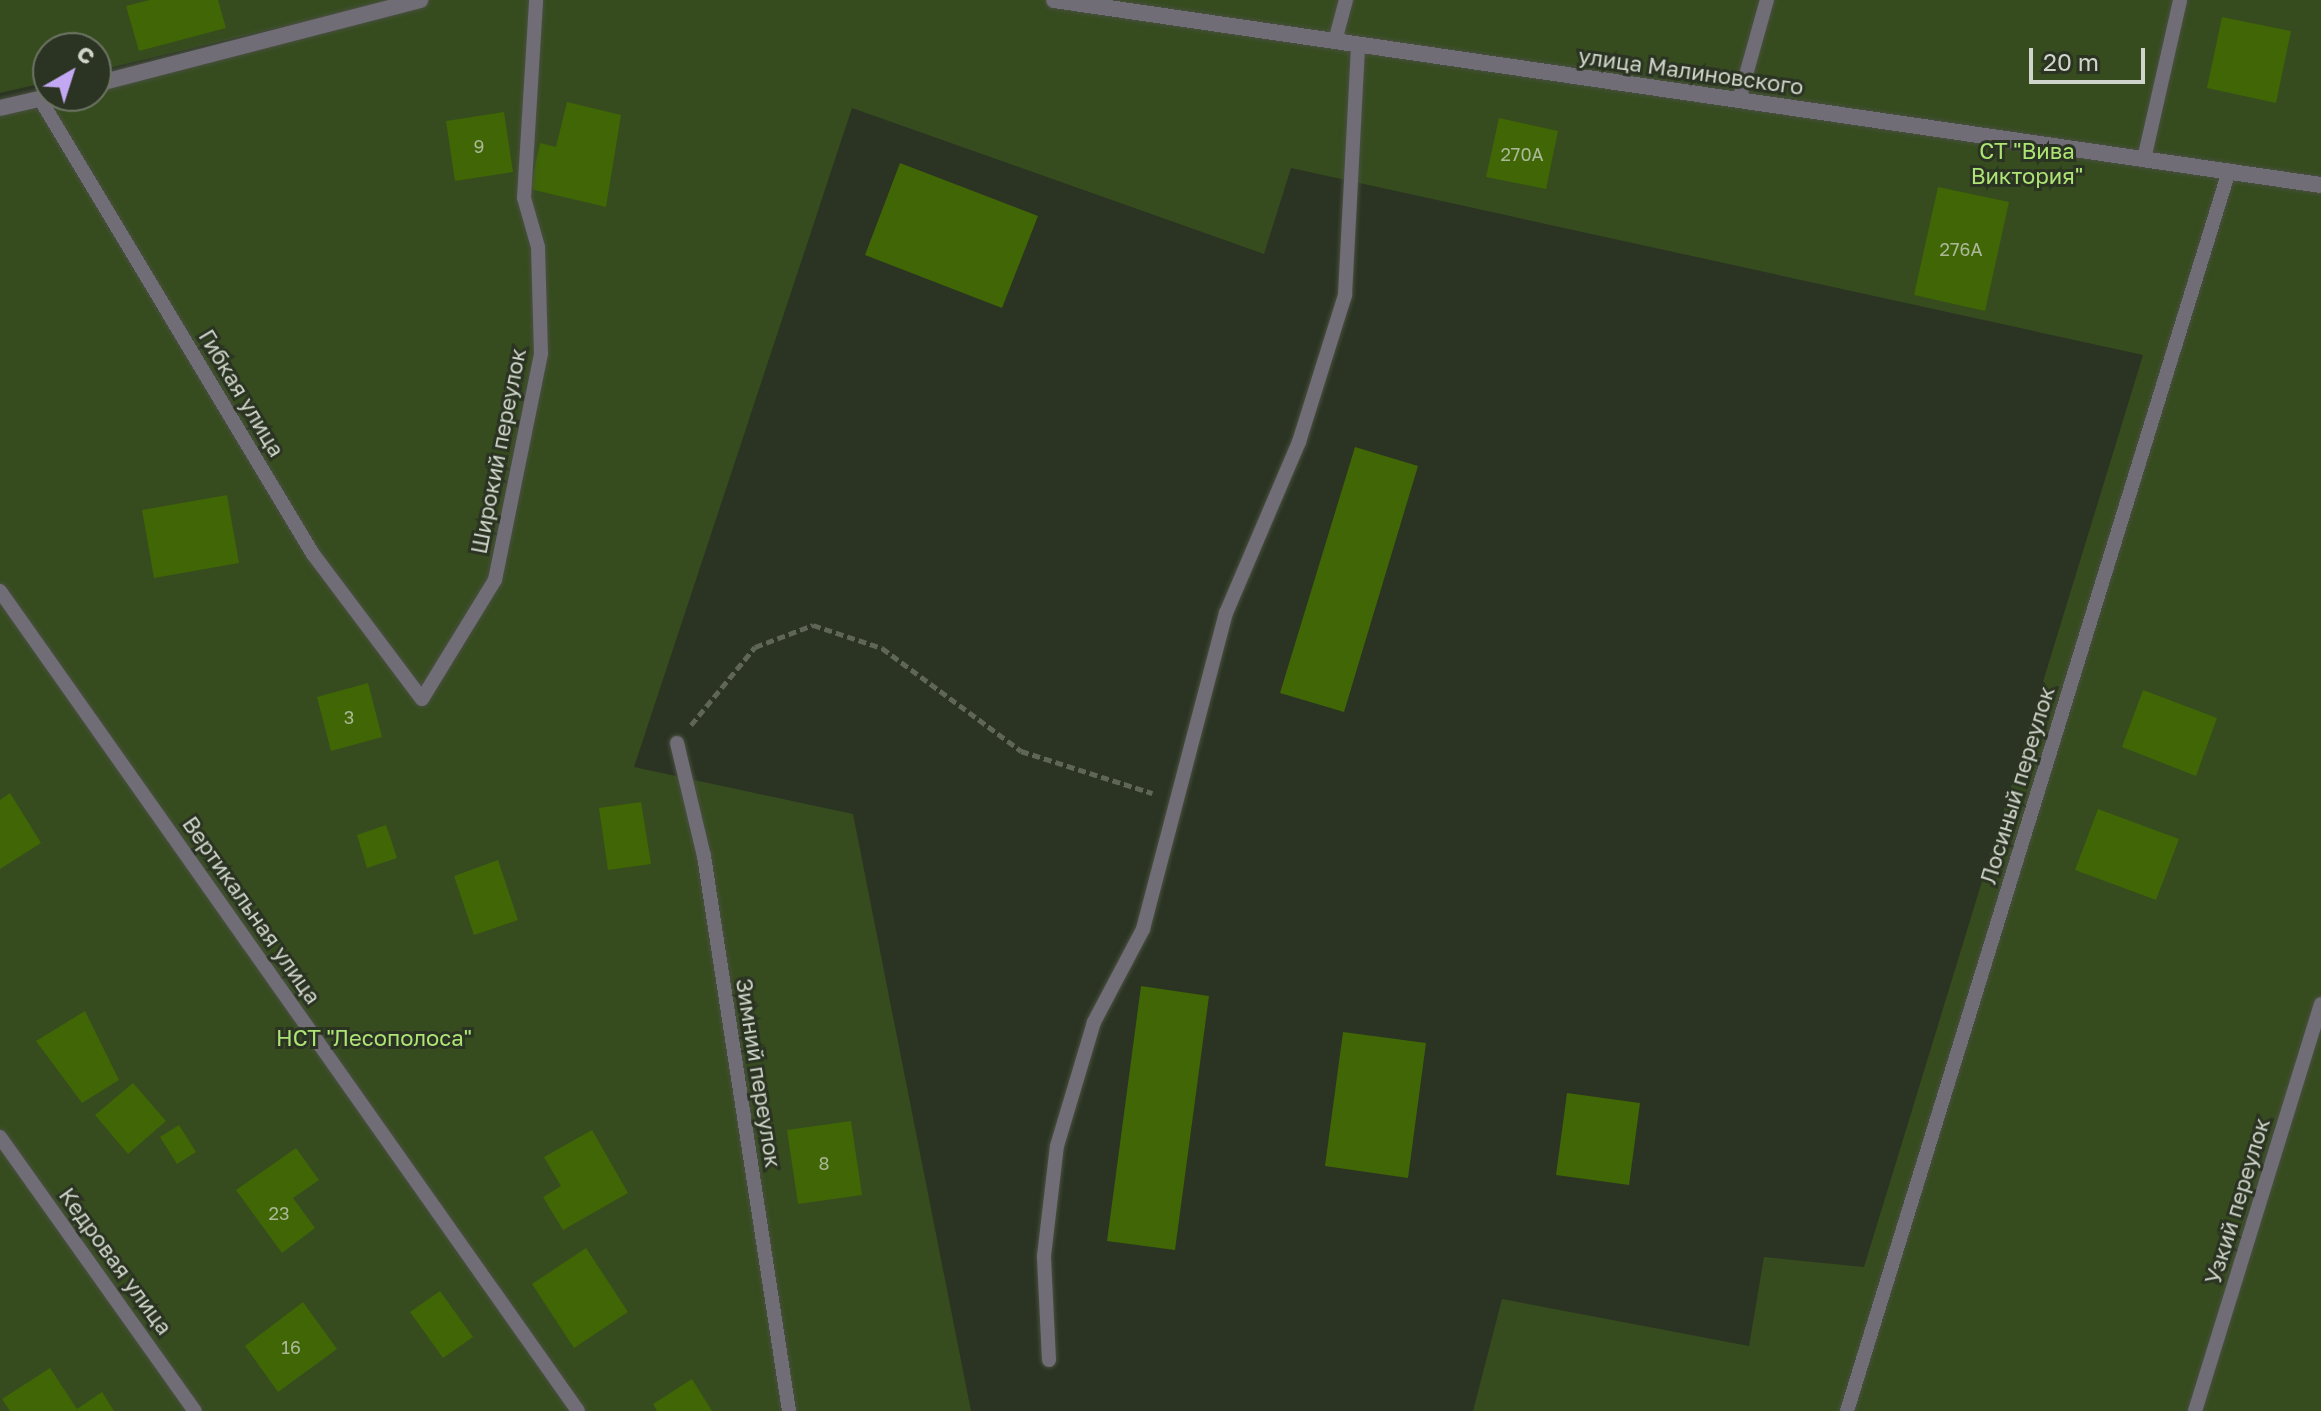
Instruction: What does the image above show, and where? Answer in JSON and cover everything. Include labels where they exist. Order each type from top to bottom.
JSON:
[{"type":"street","points":[[112,80],[420,0]]},
{"type":"street","name":"улица Малиновского","points":[[1054,0],[2321,185]]},
{"type":"street","points":[[0,108],[32,101]]},
{"type":"lane","name":"Широкий переулок","points":[[422,699],[495,580],[541,354],[538,247],[524,198],[536,0]]},
{"type":"lane","points":[[1335,41],[1346,0]]},
{"type":"lane","points":[[1739,100],[1767,0]]},
{"type":"lane","points":[[2144,159],[2180,0]]},
{"type":"lane","points":[[1049,1360],[1044,1256],[1057,1146],[1094,1022],[1143,929],[1179,802],[1226,613],[1299,442],[1345,295],[1358,44]]},
{"type":"lane","name":"Гибкая улица","points":[[54,112],[313,554],[422,699]]},
{"type":"lane","name":"Лосиный переулок","points":[[1847,1411],[2229,171]]},
{"type":"lane","name":"Вертикальная улица","points":[[0,591],[578,1411]]},
{"type":"lane","name":"Зимний переулок","points":[[677,743],[704,856],[789,1411]]},
{"type":"lane","name":"Узкий переулок","points":[[2195,1411],[2321,1004]]},
{"type":"lane","name":"Кедровая улица","points":[[0,1137],[195,1411]]},
{"type":"path","points":[[677,743],[755,647],[813,625],[882,648],[1021,751],[1179,802]]},
{"type":"green space","points":[[0,0],[395,0],[112,67],[112,32],[32,32],[32,86],[0,93]]},
{"type":"green space","points":[[425,0],[2321,0],[2321,1411],[1473,1411],[1502,1299],[1749,1346],[1764,1257],[1864,1267],[2143,355],[1291,168],[1264,254],[852,108],[634,767],[853,814],[971,1411],[0,1411],[0,109],[32,102],[32,112],[112,112],[112,82]]},
{"type":"building","points":[[150,0],[218,0],[226,28],[139,51],[126,6]]},
{"type":"building","points":[[2222,17],[2291,31],[2276,103],[2207,88]]},
{"type":"building","points":[[567,102],[621,115],[606,207],[530,189],[540,143],[556,147]]},
{"type":"building","points":[[504,112],[513,172],[455,181],[446,121]]},
{"type":"building","points":[[1499,118],[1558,131],[1546,189],[1486,177]]},
{"type":"building","points":[[900,163],[1038,216],[1002,308],[865,255]]},
{"type":"building","points":[[1938,187],[2009,202],[1985,311],[1914,295]]},
{"type":"building","points":[[1355,447],[1418,466],[1344,712],[1280,693]]},
{"type":"building","points":[[227,495],[239,563],[154,578],[142,510]]},
{"type":"building","points":[[368,683],[382,737],[331,751],[317,697]]},
{"type":"building","points":[[2143,690],[2217,718],[2196,776],[2122,747]]},
{"type":"building","points":[[10,793],[41,843],[0,869],[0,800]]},
{"type":"building","points":[[641,802],[651,864],[608,870],[599,808]]},
{"type":"building","points":[[2098,809],[2179,839],[2156,900],[2075,870]]},
{"type":"building","points":[[386,825],[397,858],[367,868],[357,835]]},
{"type":"building","points":[[498,860],[518,920],[474,935],[454,876]]},
{"type":"building","points":[[1141,986],[1209,996],[1175,1250],[1107,1241]]},
{"type":"building","points":[[85,1011],[119,1080],[82,1103],[36,1041]]},
{"type":"building","points":[[1343,1032],[1426,1043],[1408,1178],[1325,1166]]},
{"type":"building","points":[[133,1083],[166,1121],[128,1154],[95,1115]]},
{"type":"building","points":[[1567,1093],[1640,1103],[1629,1185],[1556,1175]]},
{"type":"building","points":[[851,1121],[862,1195],[798,1204],[787,1130]]},
{"type":"building","points":[[179,1125],[196,1152],[177,1164],[160,1137]]},
{"type":"building","points":[[592,1130],[628,1193],[563,1230],[543,1197],[561,1186],[544,1157]]},
{"type":"building","points":[[296,1148],[319,1180],[293,1198],[315,1228],[282,1253],[236,1190]]},
{"type":"building","points":[[586,1248],[628,1312],[574,1348],[532,1284]]},
{"type":"building","points":[[440,1291],[473,1337],[443,1358],[410,1312]]},
{"type":"building","points":[[303,1302],[337,1349],[278,1392],[245,1346]]},
{"type":"building","points":[[50,1368],[77,1409],[102,1392],[114,1411],[10,1411],[2,1399]]},
{"type":"building","points":[[692,1379],[712,1411],[657,1411],[653,1404]]},
{"type":"park label","name":"СТ \"Вива Виктория\"","points":[[2027,162]]},
{"type":"park label","name":"НСТ \"Лесополоса\"","points":[[374,1038]]}]
